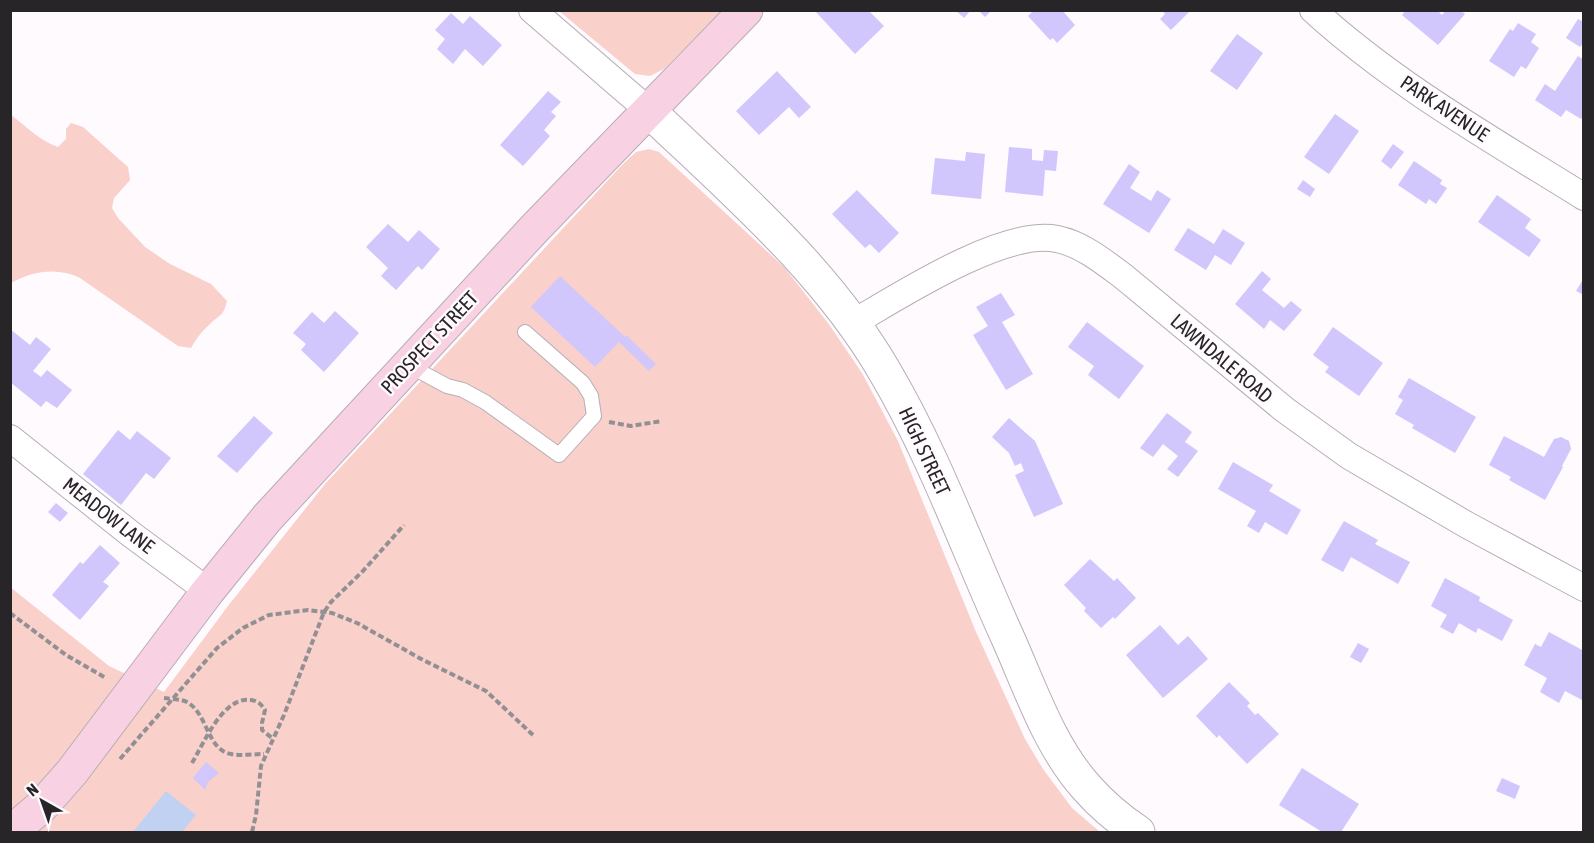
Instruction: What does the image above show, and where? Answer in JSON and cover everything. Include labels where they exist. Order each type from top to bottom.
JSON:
[{"type":"main road","name":"PROSPECT STREET","points":[[11,832],[55,792],[208,591],[267,519],[408,365],[648,110],[746,10]]},
{"type":"street","points":[[532,10],[648,110]]},
{"type":"street","name":"PARK AVENUE","points":[[1313,10],[1397,77],[1584,196]]},
{"type":"street","name":"HIGH STREET","points":[[648,110],[786,243],[853,323],[879,361],[905,407],[1060,752],[1086,788],[1112,813],[1138,832]]},
{"type":"street","name":"LAWNDALE ROAD","points":[[853,323],[923,282],[1005,244],[1039,237],[1072,243],[1097,257],[1124,277],[1285,410],[1348,456],[1584,588]]},
{"type":"street","name":"MEADOW LANE","points":[[10,438],[132,535],[208,591]]},
{"type":"lane","points":[[408,365],[447,386],[463,390],[485,402],[559,455],[594,416],[591,396],[583,383],[525,332]]},
{"type":"path","points":[[594,416],[613,424],[630,426],[662,421]]},
{"type":"path","points":[[252,832],[261,766],[284,715],[324,612],[404,525]]},
{"type":"path","points":[[113,767],[217,648],[229,638],[269,615],[308,610],[342,616],[486,691],[533,735]]},
{"type":"path","points":[[192,763],[224,712],[238,701],[254,701],[262,705],[265,710],[262,730],[273,738]]},
{"type":"shaded area","points":[[559,11],[721,11],[664,69],[650,76],[635,74]]},
{"type":"shaded area","points":[[11,115],[39,137],[58,147],[66,139],[66,129],[71,123],[83,127],[128,167],[130,180],[114,198],[112,208],[118,218],[145,247],[170,264],[211,284],[227,301],[222,313],[202,332],[191,348],[178,346],[80,278],[72,275],[63,272],[36,273],[11,283]]},
{"type":"shaded area","points":[[649,149],[659,152],[784,267],[828,323],[862,373],[898,441],[976,632],[1025,739],[1043,769],[1072,808],[1100,832],[11,832],[10,587],[109,666],[164,692],[228,606],[325,484],[623,164],[636,152]]},
{"type":"water","points":[[166,791],[196,815],[182,832],[133,832]]},
{"type":"building","points":[[814,10],[868,10],[884,26],[855,54]]},
{"type":"building","points":[[955,10],[971,10],[964,18]]},
{"type":"building","points":[[978,10],[992,10],[985,17]]},
{"type":"building","points":[[1034,10],[1062,10],[1075,25],[1057,43],[1053,38],[1050,40],[1028,16]]},
{"type":"building","points":[[1162,10],[1191,10],[1171,30],[1160,19],[1165,14]]},
{"type":"building","points":[[1406,10],[1437,10],[1442,15],[1446,10],[1460,10],[1465,14],[1438,45],[1402,15]]},
{"type":"building","points":[[451,13],[463,24],[470,16],[502,45],[483,66],[465,49],[453,64],[437,49],[445,39],[435,30]]},
{"type":"building","points":[[1578,19],[1584,22],[1584,42],[1580,47],[1566,38]]},
{"type":"building","points":[[1518,23],[1536,34],[1531,42],[1539,48],[1526,69],[1521,66],[1514,77],[1489,61],[1510,29],[1513,31]]},
{"type":"building","points":[[1237,34],[1263,53],[1237,90],[1210,71]]},
{"type":"building","points":[[1578,56],[1584,60],[1584,115],[1581,119],[1566,110],[1561,117],[1535,100],[1545,84],[1555,91]]},
{"type":"building","points":[[777,71],[811,107],[799,118],[789,107],[759,135],[736,111]]},
{"type":"building","points":[[548,91],[561,102],[551,112],[556,116],[544,130],[550,136],[523,166],[500,145]]},
{"type":"building","points":[[1335,114],[1359,131],[1329,174],[1304,157]]},
{"type":"building","points":[[1393,144],[1404,152],[1391,169],[1381,161]]},
{"type":"building","points":[[1009,147],[1032,149],[1032,160],[1043,161],[1044,150],[1058,151],[1056,171],[1045,170],[1043,196],[1005,192]]},
{"type":"building","points":[[966,152],[985,154],[981,199],[931,194],[935,158],[965,161]]},
{"type":"building","points":[[1414,161],[1442,180],[1440,184],[1447,188],[1436,204],[1429,199],[1426,204],[1398,185]]},
{"type":"building","points":[[1129,164],[1140,172],[1130,188],[1151,201],[1157,190],[1171,199],[1149,233],[1103,204]]},
{"type":"building","points":[[1303,180],[1315,189],[1310,197],[1297,189]]},
{"type":"building","points":[[857,190],[899,233],[879,253],[870,244],[865,248],[832,214]]},
{"type":"building","points":[[1497,195],[1531,219],[1525,228],[1541,240],[1529,257],[1478,222]]},
{"type":"building","points":[[388,224],[408,242],[419,230],[440,249],[422,270],[418,266],[396,290],[381,276],[388,268],[366,247]]},
{"type":"building","points":[[1188,228],[1214,244],[1223,229],[1245,243],[1231,265],[1215,255],[1206,270],[1174,250]]},
{"type":"building","points":[[1262,271],[1271,279],[1262,290],[1284,308],[1291,301],[1302,310],[1284,331],[1270,320],[1264,329],[1235,304]]},
{"type":"building","points":[[560,276],[656,364],[649,371],[619,342],[595,367],[531,307]]},
{"type":"building","points":[[1584,278],[1584,295],[1576,291]]},
{"type":"building","points":[[1001,293],[1015,315],[1002,322],[1033,374],[1006,390],[973,335],[988,326],[976,307]]},
{"type":"building","points":[[335,311],[359,333],[324,372],[301,350],[306,344],[293,333],[312,312],[324,323]]},
{"type":"building","points":[[1087,322],[1144,366],[1119,399],[1088,375],[1094,366],[1068,347]]},
{"type":"building","points":[[1333,327],[1383,363],[1359,396],[1325,372],[1329,367],[1313,355]]},
{"type":"building","points":[[10,329],[30,345],[36,337],[51,349],[33,371],[41,377],[47,370],[72,390],[57,408],[46,401],[41,407],[10,382]]},
{"type":"building","points":[[1409,378],[1476,417],[1455,453],[1412,428],[1414,425],[1395,414],[1403,400],[1398,397]]},
{"type":"building","points":[[1167,413],[1192,432],[1185,442],[1198,451],[1178,477],[1167,469],[1178,456],[1163,444],[1153,457],[1140,448]]},
{"type":"building","points":[[254,416],[273,433],[237,473],[217,456]]},
{"type":"building","points":[[1009,418],[1035,441],[1063,504],[1034,517],[1015,475],[1024,471],[1021,463],[1015,466],[1009,453],[992,437]]},
{"type":"building","points":[[118,430],[130,440],[137,431],[171,458],[154,479],[146,473],[121,505],[83,474]]},
{"type":"building","points":[[1504,436],[1544,457],[1554,439],[1561,437],[1569,441],[1571,449],[1545,500],[1509,480],[1511,477],[1489,465]]},
{"type":"building","points":[[1233,462],[1273,485],[1269,491],[1301,510],[1287,535],[1265,522],[1259,533],[1247,526],[1256,511],[1218,489]]},
{"type":"building","points":[[56,503],[68,513],[60,522],[48,512]]},
{"type":"building","points":[[1344,521],[1378,540],[1375,544],[1410,562],[1398,584],[1351,557],[1343,572],[1321,560]]},
{"type":"building","points":[[100,545],[120,563],[103,582],[109,586],[80,620],[52,595],[80,562],[83,564]]},
{"type":"building","points":[[1090,559],[1114,581],[1117,578],[1136,598],[1115,619],[1113,617],[1101,628],[1064,585]]},
{"type":"building","points":[[1445,578],[1480,597],[1479,601],[1513,620],[1502,641],[1478,628],[1476,633],[1459,623],[1453,634],[1440,627],[1447,615],[1431,606]]},
{"type":"building","points":[[1160,625],[1178,645],[1188,636],[1208,659],[1163,698],[1126,655]]},
{"type":"building","points":[[1549,632],[1584,651],[1584,701],[1565,691],[1559,703],[1540,692],[1547,678],[1524,665],[1535,644],[1541,647]]},
{"type":"building","points":[[1358,643],[1369,649],[1361,663],[1350,657]]},
{"type":"building","points":[[1229,682],[1250,703],[1247,706],[1255,715],[1258,713],[1279,734],[1247,764],[1219,735],[1217,738],[1196,716]]},
{"type":"building","points":[[206,762],[219,773],[208,782],[205,790],[193,778]]},
{"type":"building","points":[[1302,768],[1359,804],[1341,832],[1322,832],[1279,805]]},
{"type":"building","points":[[1502,778],[1520,786],[1515,799],[1496,791]]}]
